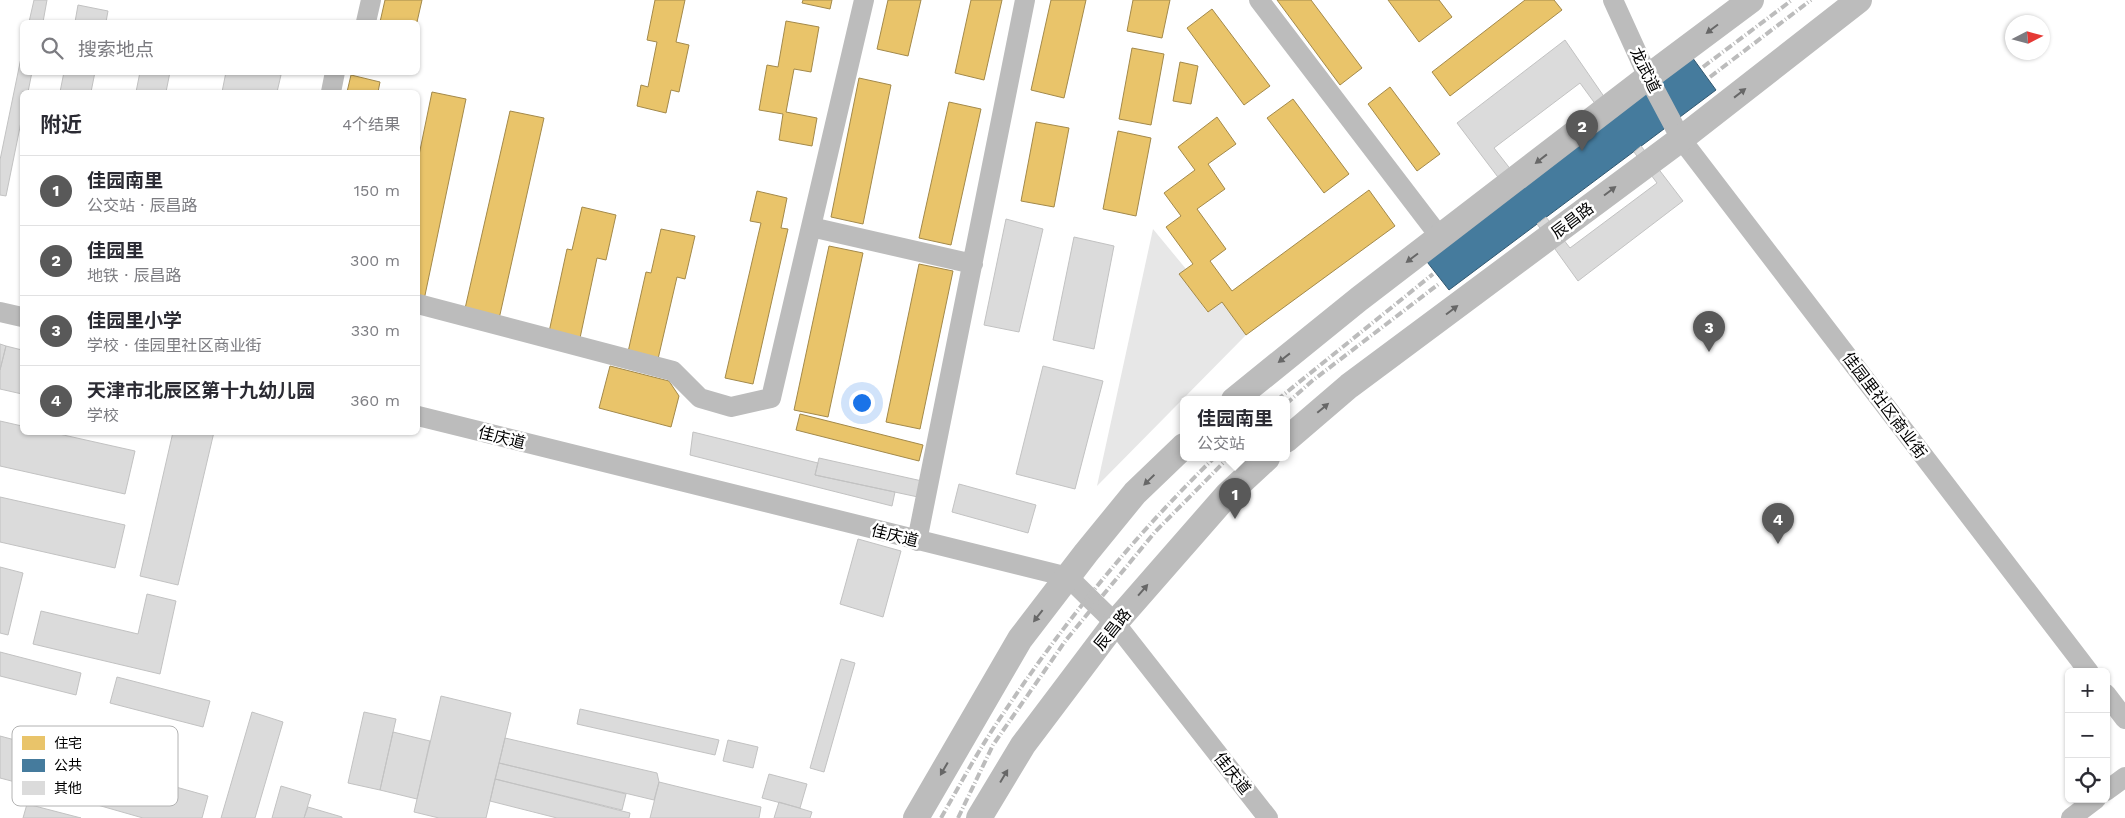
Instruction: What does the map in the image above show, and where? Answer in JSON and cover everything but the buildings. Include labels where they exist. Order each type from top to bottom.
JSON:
[{"type":"main road","points":[[1239,396],[1274,366],[1440,237],[1648,77],[1752,0]]},
{"type":"main road","name":"辰昌路","points":[[1290,437],[1349,386],[1681,139],[1859,0]]},
{"type":"main road","points":[[916,818],[1020,639],[1086,553],[1136,493],[1180,450]]},
{"type":"main road","name":"辰昌路","points":[[979,818],[1023,745],[1115,623],[1227,494],[1264,461]]},
{"type":"street","points":[[366,20],[371,0]]},
{"type":"street","points":[[420,305],[673,371],[700,398],[731,407],[771,398],[864,0]]},
{"type":"street","points":[[917,540],[1025,0]]},
{"type":"street","points":[[1259,0],[1440,237]]},
{"type":"street","name":"龙武道","points":[[1613,0],[1648,77],[1681,139]]},
{"type":"street","points":[[331,90],[334,75]]},
{"type":"street","name":"佳园里社区商业街","points":[[1681,139],[2086,668]]},
{"type":"street","points":[[811,227],[972,264]]},
{"type":"street","points":[[0,312],[20,317]]},
{"type":"street","name":"佳庆道","points":[[420,416],[1068,578],[1115,623],[1268,818]]},
{"type":"street","points":[[2110,699],[2125,719]]},
{"type":"street","points":[[2110,788],[2125,777]]},
{"type":"street","points":[[2071,818],[2091,803]]},
{"type":"shaded area","points":[[1153,229],[1186,269],[1180,274],[1207,312],[1222,302],[1246,335],[1186,396],[1180,396],[1180,402],[1097,486]]},
{"type":"railway","points":[[1703,67],[1792,0]]},
{"type":"railway","points":[[1710,77],[1811,0]]},
{"type":"railway","points":[[1282,396],[1433,274]]},
{"type":"railway","points":[[1290,400],[1312,381],[1440,283]]},
{"type":"railway","points":[[941,818],[986,739],[1051,646],[1102,580],[1156,518],[1211,461]]},
{"type":"railway","points":[[958,818],[993,745],[1066,640],[1155,532],[1225,461]]},
{"type":"place","name":"佳园里","points":[[1582,151]]},
{"type":"place","name":"佳园里小学","points":[[1709,352]]},
{"type":"place","name":"佳园南里","points":[[1235,519]]},
{"type":"place","name":"天津市北辰区第十九幼儿园","points":[[1778,544]]}]
